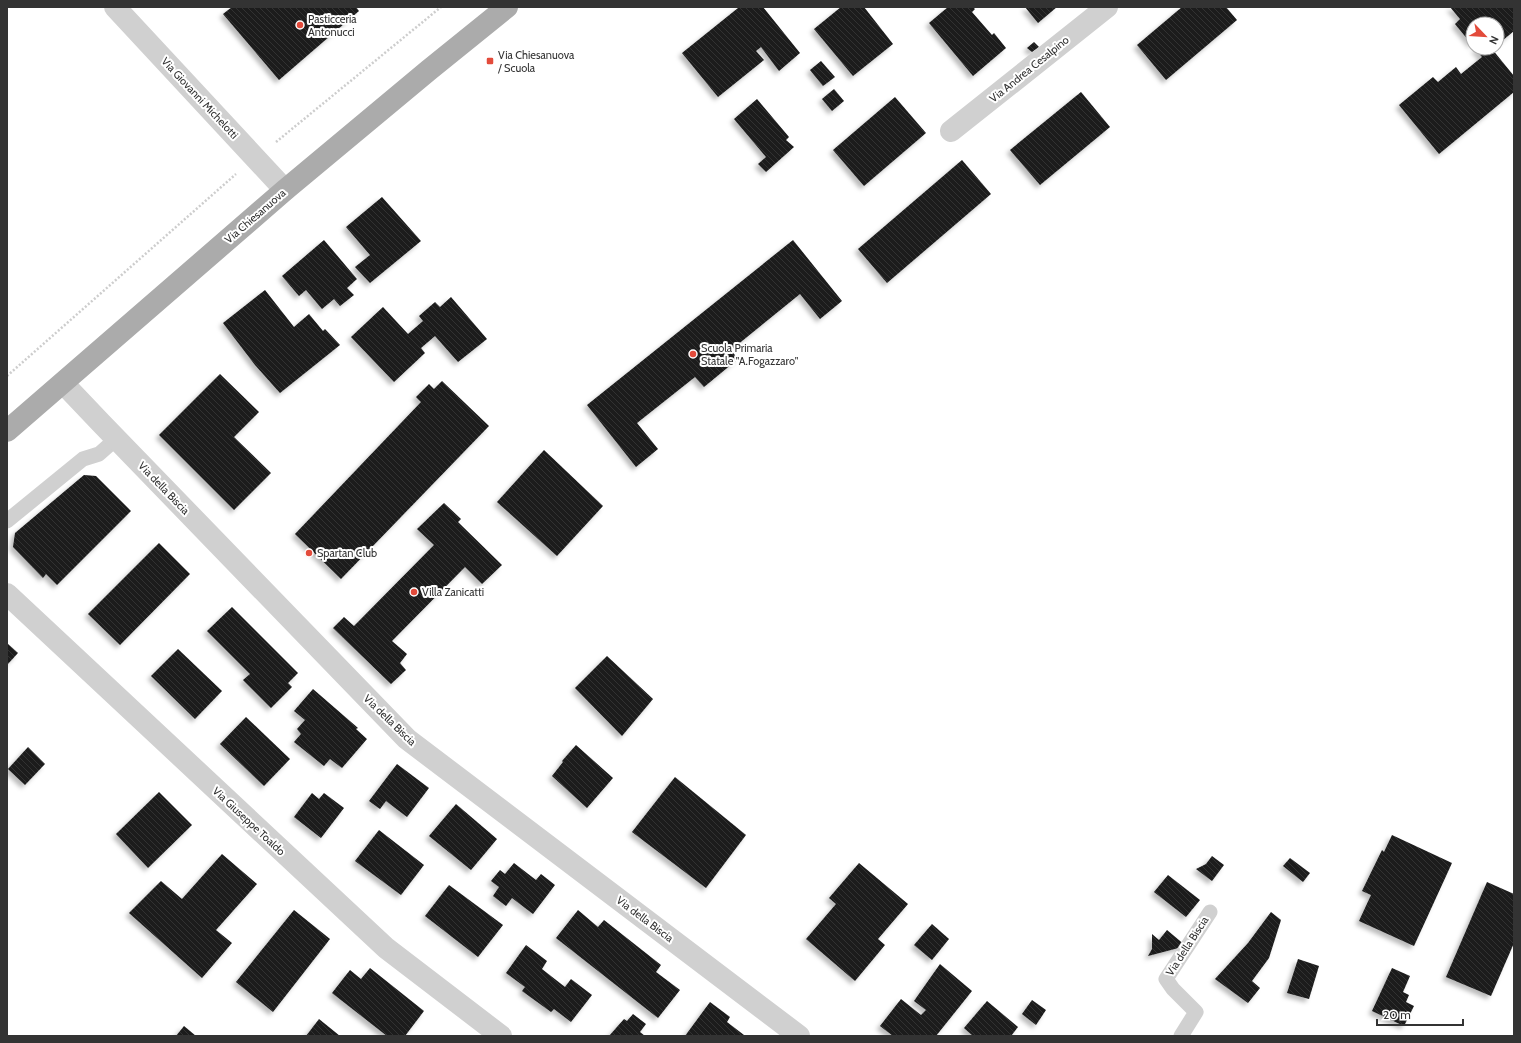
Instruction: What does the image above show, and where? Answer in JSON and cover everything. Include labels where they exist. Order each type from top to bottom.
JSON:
[{"type":"main road","name":"Via Chiesanuova","points":[[7,431],[285,190],[500,9]]},
{"type":"street","name":"Via Giovanni Michelotti","points":[[114,7],[285,190]]},
{"type":"street","name":"Via Andrea Cesalpino","points":[[951,131],[1107,7]]},
{"type":"street","name":"Via della Biscia","points":[[63,383],[406,739],[799,1036]]},
{"type":"street","name":"Via Giuseppe Toaldo","points":[[7,594],[386,948],[502,1036]]},
{"type":"lane","points":[[7,521],[83,459],[99,454],[116,438]]},
{"type":"lane","name":"Via della Biscia","points":[[1181,1036],[1196,1012],[1173,990],[1166,979],[1210,912]]},
{"type":"path","points":[[278,139],[441,7]]},
{"type":"path","points":[[7,376],[228,180]]},
{"type":"building","points":[[232,7],[356,7],[359,11],[279,80],[223,14]]},
{"type":"building","points":[[737,7],[763,7],[800,53],[779,71],[761,47],[756,51],[764,60],[718,97],[682,53],[738,8]]},
{"type":"building","points":[[841,7],[864,7],[893,44],[853,76],[814,29]]},
{"type":"building","points":[[948,7],[973,7],[975,9],[972,12],[992,35],[994,33],[1006,48],[973,76],[929,23]]},
{"type":"building","points":[[1025,7],[1057,7],[1038,23]]},
{"type":"building","points":[[1182,7],[1226,7],[1237,20],[1166,80],[1137,45]]},
{"type":"building","points":[[1450,7],[1514,7],[1514,31],[1505,38],[1505,16],[1465,16],[1465,36],[1455,24],[1460,19]]},
{"type":"building","points":[[1034,42],[1039,47],[1032,52],[1027,48]]},
{"type":"building","points":[[1481,56],[1498,56],[1514,76],[1514,92],[1439,154],[1399,105],[1433,77],[1438,82],[1456,67],[1461,74],[1482,57]]},
{"type":"building","points":[[821,61],[835,77],[823,86],[810,70]]},
{"type":"building","points":[[834,89],[844,101],[832,111],[822,99]]},
{"type":"building","points":[[1081,92],[1110,127],[1040,185],[1010,150]]},
{"type":"building","points":[[895,97],[926,133],[864,186],[833,150]]},
{"type":"building","points":[[757,99],[789,137],[786,140],[794,147],[766,172],[758,164],[766,157],[734,119]]},
{"type":"building","points":[[962,160],[991,194],[887,283],[858,249]]},
{"type":"building","points":[[382,197],[421,241],[370,283],[355,267],[370,255],[346,227]]},
{"type":"building","points":[[324,240],[357,279],[347,288],[354,295],[340,306],[334,299],[322,309],[306,290],[299,296],[282,276]]},
{"type":"building","name":"Scuola Primaria Statale \"A.Fogazzaro\"","points":[[793,240],[842,301],[820,319],[800,294],[731,350],[738,359],[704,387],[695,377],[637,423],[658,449],[636,467],[587,405]]},
{"type":"building","points":[[265,290],[294,327],[309,314],[323,331],[325,329],[340,345],[280,393],[255,365],[223,323]]},
{"type":"building","points":[[451,297],[487,339],[458,362],[435,336],[421,348],[425,353],[394,382],[351,337],[383,307],[408,334],[423,321],[419,316],[435,302],[440,307]]},
{"type":"building","points":[[220,374],[259,412],[234,437],[271,473],[234,510],[159,435]]},
{"type":"building","points":[[442,381],[489,426],[341,579],[295,534],[421,402],[416,397],[429,384],[434,389]]},
{"type":"building","points":[[544,450],[603,506],[557,556],[497,502]]},
{"type":"building","points":[[84,475],[96,476],[131,511],[57,585],[46,574],[43,578],[13,547],[15,533]]},
{"type":"building","name":"Villa Zanicatti","points":[[444,503],[461,519],[458,522],[502,565],[482,584],[465,567],[392,641],[407,654],[400,663],[406,670],[391,684],[333,628],[344,617],[354,626],[434,545],[417,529]]},
{"type":"building","points":[[159,543],[190,574],[120,645],[88,614]]},
{"type":"building","points":[[232,607],[298,673],[288,683],[292,687],[271,708],[243,680],[250,674],[207,631]]},
{"type":"building","points":[[7,643],[18,653],[7,665]]},
{"type":"building","points":[[178,649],[222,691],[195,719],[151,676]]},
{"type":"building","points":[[607,656],[653,699],[622,736],[575,688]]},
{"type":"building","points":[[313,689],[358,728],[356,729],[367,739],[342,768],[330,759],[324,766],[294,742],[301,734],[297,729],[305,720],[294,711]]},
{"type":"building","points":[[246,717],[290,759],[264,786],[220,744]]},
{"type":"building","points":[[576,745],[613,778],[587,808],[552,776],[563,762],[562,761]]},
{"type":"building","points":[[28,747],[45,764],[25,785],[8,769]]},
{"type":"building","points":[[397,764],[429,788],[407,817],[386,801],[380,809],[369,801]]},
{"type":"building","points":[[675,777],[746,835],[706,888],[632,832]]},
{"type":"building","points":[[159,792],[192,825],[148,868],[116,834]]},
{"type":"building","points":[[312,793],[319,799],[324,793],[344,808],[321,838],[294,817]]},
{"type":"building","points":[[456,804],[497,839],[471,870],[429,836]]},
{"type":"building","points":[[379,830],[424,865],[401,895],[355,861]]},
{"type":"building","points":[[1392,835],[1452,863],[1414,946],[1359,921],[1371,895],[1362,891],[1382,850],[1384,852]]},
{"type":"building","points":[[222,854],[257,884],[216,930],[232,943],[202,978],[129,913],[161,881],[182,899]]},
{"type":"building","points":[[1212,856],[1224,865],[1212,881],[1196,869],[1206,864]]},
{"type":"building","points":[[1290,858],[1310,873],[1303,882],[1283,866]]},
{"type":"building","points":[[514,863],[536,880],[541,874],[555,885],[533,914],[512,898],[506,906],[493,896],[499,887],[491,881],[500,870],[505,874]]},
{"type":"building","points":[[859,863],[908,904],[878,939],[885,945],[855,981],[806,939],[836,904],[829,898]]},
{"type":"building","points":[[1168,875],[1200,900],[1186,917],[1154,892]]},
{"type":"building","points":[[1487,882],[1514,894],[1514,943],[1491,996],[1446,977]]},
{"type":"building","points":[[449,885],[503,925],[478,957],[425,916]]},
{"type":"building","points":[[294,910],[330,939],[273,1012],[236,982]]},
{"type":"building","points":[[578,910],[598,927],[604,920],[661,965],[656,972],[680,990],[658,1018],[556,938]]},
{"type":"building","points":[[1271,912],[1281,920],[1269,958],[1252,981],[1260,988],[1248,1003],[1215,979],[1248,943]]},
{"type":"building","points":[[932,924],[949,939],[932,960],[914,945]]},
{"type":"building","points":[[1167,930],[1186,946],[1148,956],[1152,949],[1152,934],[1159,940]]},
{"type":"building","points":[[526,945],[547,961],[542,969],[565,987],[571,979],[592,995],[571,1022],[554,1009],[551,1012],[522,991],[525,987],[506,973]]},
{"type":"building","points":[[1298,959],[1319,966],[1309,999],[1287,993]]},
{"type":"building","points":[[940,964],[972,991],[936,1036],[893,1036],[880,1026],[901,999],[921,1015],[926,1010],[914,1001]]},
{"type":"building","points":[[370,968],[424,1011],[405,1036],[387,1036],[332,993],[350,970],[361,979]]},
{"type":"building","points":[[1392,968],[1410,976],[1403,992],[1409,995],[1406,1002],[1414,1006],[1404,1026],[1372,1011]]},
{"type":"building","points":[[1032,1000],[1046,1010],[1036,1025],[1022,1014]]},
{"type":"building","points":[[987,1001],[1018,1027],[1011,1036],[973,1036],[964,1028]]},
{"type":"building","points":[[710,1002],[730,1017],[727,1022],[744,1035],[743,1036],[685,1036]]},
{"type":"building","points":[[633,1014],[646,1024],[640,1032],[645,1036],[609,1036],[624,1019],[627,1021]]},
{"type":"building","points":[[319,1019],[340,1036],[306,1036]]},
{"type":"building","points":[[184,1026],[196,1036],[176,1036]]},
{"type":"place","name":"Pasticceria Antonucci","points":[[300,25]]},
{"type":"place","name":"Via Chiesanuova / Scuola","points":[[490,61]]},
{"type":"place","name":"Scuola Primaria Statale \"A.Fogazzaro\"","points":[[693,354]]},
{"type":"place","name":"Spartan Club","points":[[309,553]]},
{"type":"place","name":"Villa Zanicatti","points":[[414,592]]}]
